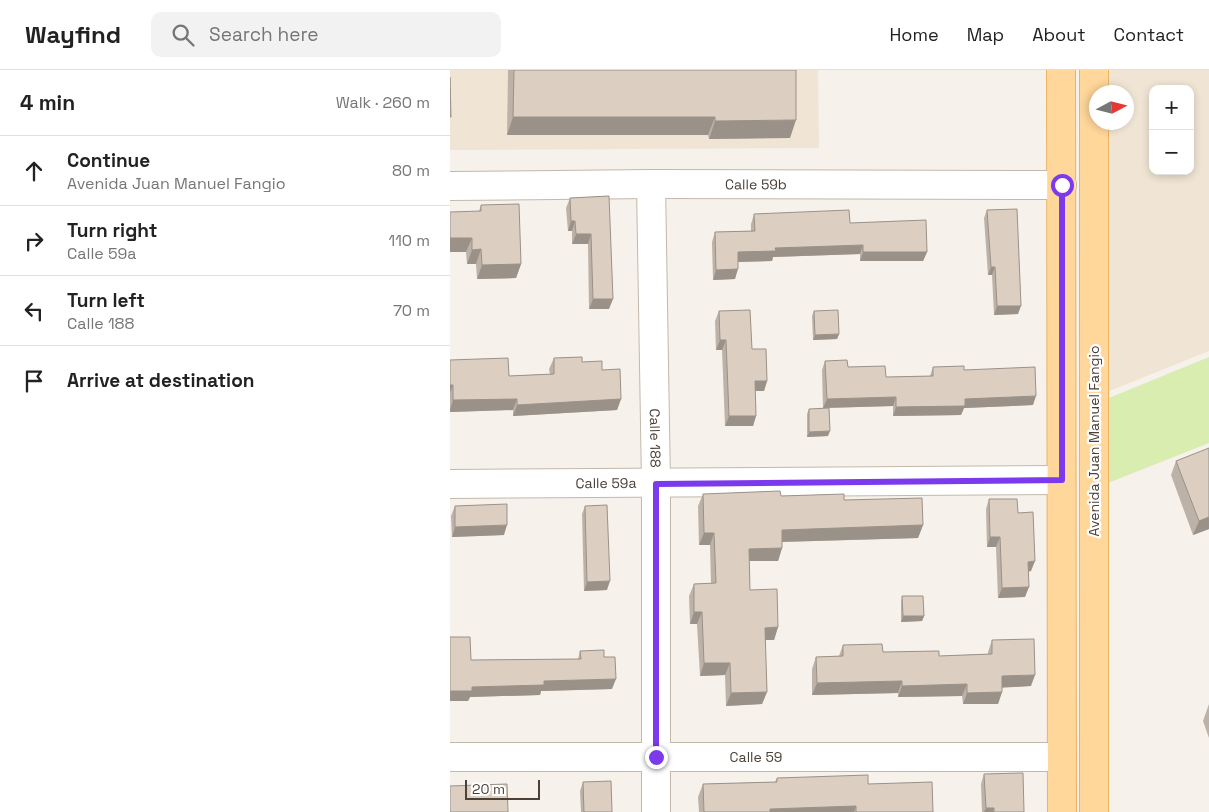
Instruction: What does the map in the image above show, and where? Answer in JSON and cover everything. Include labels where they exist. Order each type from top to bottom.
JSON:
[{"type":"main road","points":[[1061,70],[1062,812]]},
{"type":"main road","name":"Avenida Juan Manuel Fangio","points":[[1094,70],[1094,812]]},
{"type":"street","name":"Calle 59b","points":[[450,186],[651,184],[1062,185]]},
{"type":"street","name":"Calle 188","points":[[651,184],[656,484],[656,812]]},
{"type":"street","name":"Calle 59a","points":[[450,484],[1062,480]]},
{"type":"street","name":"Calle 59","points":[[450,758],[1062,757]]},
{"type":"shaded area","points":[[450,70],[818,70],[819,148],[450,150]]},
{"type":"shaded area","points":[[1102,70],[1209,70],[1209,351],[1102,394],[1102,130],[1134,130],[1134,85],[1102,85]]},
{"type":"green space","points":[[1209,357],[1209,443],[1108,483],[1104,400]]},
{"type":"building","points":[[514,70],[796,70],[796,120],[715,121],[715,117],[513,117]]},
{"type":"building","points":[[450,77],[451,117],[450,117]]},
{"type":"building","points":[[609,196],[613,299],[593,299],[591,234],[576,234],[575,221],[571,221],[570,198]]},
{"type":"building","points":[[519,204],[521,264],[482,265],[481,249],[472,250],[472,238],[450,238],[450,212],[481,211],[481,205]]},
{"type":"building","points":[[1017,209],[1021,306],[997,306],[995,267],[991,267],[987,210]]},
{"type":"building","points":[[849,210],[850,223],[926,220],[927,252],[863,252],[863,245],[775,248],[776,251],[738,252],[738,269],[716,270],[715,232],[755,231],[754,214]]},
{"type":"building","points":[[750,310],[752,349],[766,349],[767,381],[755,381],[756,416],[729,416],[726,340],[720,340],[719,311]]},
{"type":"building","points":[[838,310],[839,334],[815,335],[814,311]]},
{"type":"building","points":[[582,357],[582,362],[602,361],[602,370],[620,369],[621,399],[517,405],[517,399],[453,400],[453,385],[450,385],[450,360],[508,358],[509,376],[554,374],[554,358]]},
{"type":"building","points":[[847,360],[848,367],[885,366],[886,377],[933,376],[933,367],[964,366],[964,370],[1035,367],[1036,396],[965,399],[965,406],[896,407],[896,397],[827,399],[825,361]]},
{"type":"building","points":[[829,408],[830,431],[809,432],[809,409]]},
{"type":"building","points":[[1209,448],[1209,517],[1199,521],[1176,461]]},
{"type":"building","points":[[780,491],[781,496],[844,494],[844,500],[922,498],[923,525],[782,530],[782,548],[749,549],[750,590],[777,589],[778,627],[765,628],[767,692],[731,693],[730,663],[704,663],[702,612],[694,612],[694,584],[716,583],[714,533],[704,533],[703,494]]},
{"type":"building","points":[[989,499],[1017,499],[1018,513],[1033,512],[1035,561],[1028,562],[1029,587],[1002,588],[1000,537],[990,537]]},
{"type":"building","points":[[507,504],[507,525],[455,527],[455,506]]},
{"type":"building","points":[[607,505],[610,581],[587,582],[585,506]]},
{"type":"building","points":[[902,596],[923,596],[924,616],[903,616]]},
{"type":"building","points":[[450,637],[470,637],[471,660],[581,659],[580,651],[604,650],[604,657],[615,657],[616,679],[544,681],[544,685],[472,687],[472,691],[450,691]]},
{"type":"building","points":[[1034,639],[1035,675],[1002,676],[1002,692],[967,693],[967,684],[902,686],[902,681],[817,683],[816,657],[843,656],[843,645],[882,644],[883,652],[939,651],[939,656],[992,654],[992,640]]},
{"type":"building","points":[[1023,773],[1024,812],[994,812],[994,808],[986,808],[984,774]]},
{"type":"building","points":[[868,775],[868,784],[932,782],[933,812],[856,812],[856,806],[770,809],[770,812],[704,812],[703,784],[777,782],[777,778]]},
{"type":"building","points":[[611,781],[612,812],[584,812],[583,782]]},
{"type":"building","points":[[507,784],[508,812],[450,812],[450,786]]},
{"type":"route","points":[[656,757],[656,484],[1062,480],[1062,185]]}]
